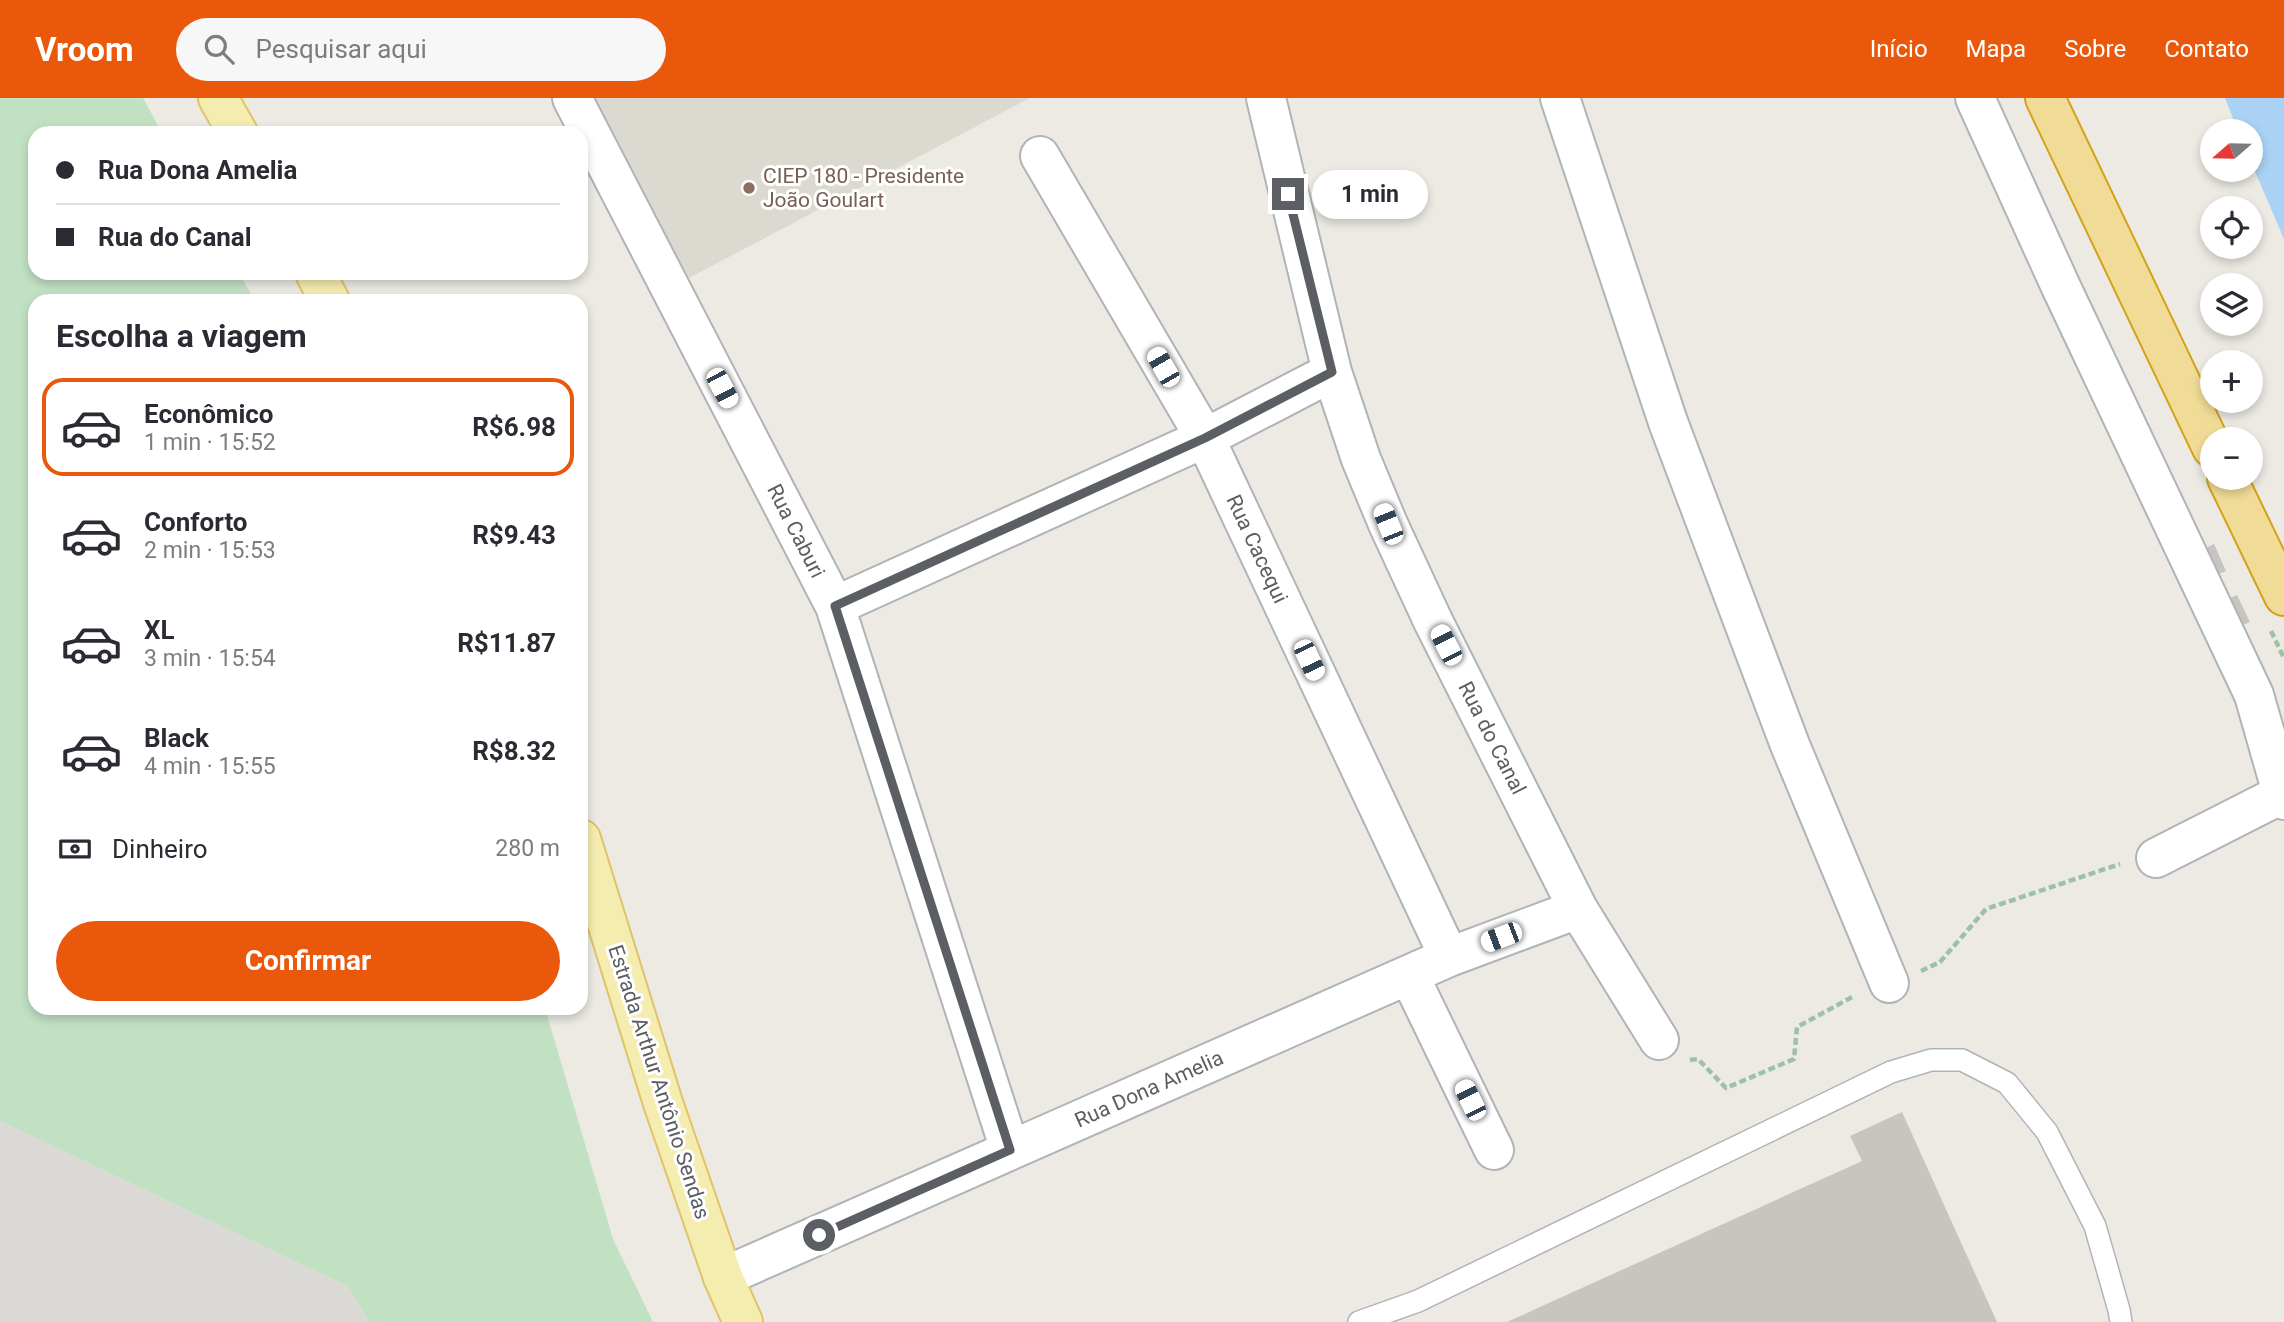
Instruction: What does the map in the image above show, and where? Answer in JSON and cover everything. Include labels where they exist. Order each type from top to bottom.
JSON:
[{"type":"highway","points":[[2045,98],[2202,427]]},
{"type":"highway","points":[[2233,490],[2284,596]]},
{"type":"main road","points":[[218,98],[234,126]]},
{"type":"main road","name":"Estrada Arthur Antônio Sendas","points":[[588,862],[663,1103],[723,1277],[743,1322]]},
{"type":"street","name":"Rua Caburi","points":[[572,98],[586,126]]},
{"type":"street","name":"Rua do Canal","points":[[1266,98],[1332,372],[1361,459],[1388,524],[1433,621],[1578,909],[1659,1040]]},
{"type":"street","points":[[1560,98],[1668,422],[1790,746],[1889,983]]},
{"type":"street","points":[[1975,98],[2060,288],[2254,695],[2283,797],[2155,858]]},
{"type":"street","name":"Rua Caburi","points":[[588,129],[835,606],[1010,1150]]},
{"type":"street","name":"Rua Cacequi","points":[[1040,156],[1205,438],[1449,957]]},
{"type":"street","points":[[835,606],[1205,438],[1332,372]]},
{"type":"street","name":"Rua Dona Amelia","points":[[723,1277],[1449,957],[1578,909]]},
{"type":"street","points":[[1409,975],[1494,1150]]},
{"type":"lane","points":[[1359,1322],[1418,1301],[1891,1072],[1931,1060],[1962,1060],[2007,1083],[2047,1132],[2095,1226],[2121,1322]]},
{"type":"shaded area","name":"CIEP 180 - Presidente João Goulart","points":[[590,98],[1030,98],[689,278]]},
{"type":"shaded area","points":[[0,1121],[347,1286],[370,1322],[0,1322]]},
{"type":"green space","points":[[0,98],[143,98],[158,126],[28,126],[28,280],[243,280],[251,294],[28,294],[28,1015],[547,1015],[613,1239],[653,1322],[370,1322],[347,1286],[0,1121]]},
{"type":"water","points":[[2225,98],[2284,98],[2284,239],[2260,182],[2263,182],[2263,119],[2233,119]]},
{"type":"building","points":[[2214,544],[2226,571],[2214,576],[2202,550]]},
{"type":"building","points":[[2237,595],[2250,622],[2238,627],[2225,600]]},
{"type":"building","points":[[1902,1112],[1997,1322],[1507,1322],[1862,1161],[1850,1136]]},
{"type":"place","name":"CIEP 180 - Presidente João Goulart","points":[[749,188]]},
{"type":"route","points":[[819,1235],[1010,1150],[835,606],[1205,438],[1332,372],[1288,194]]}]
